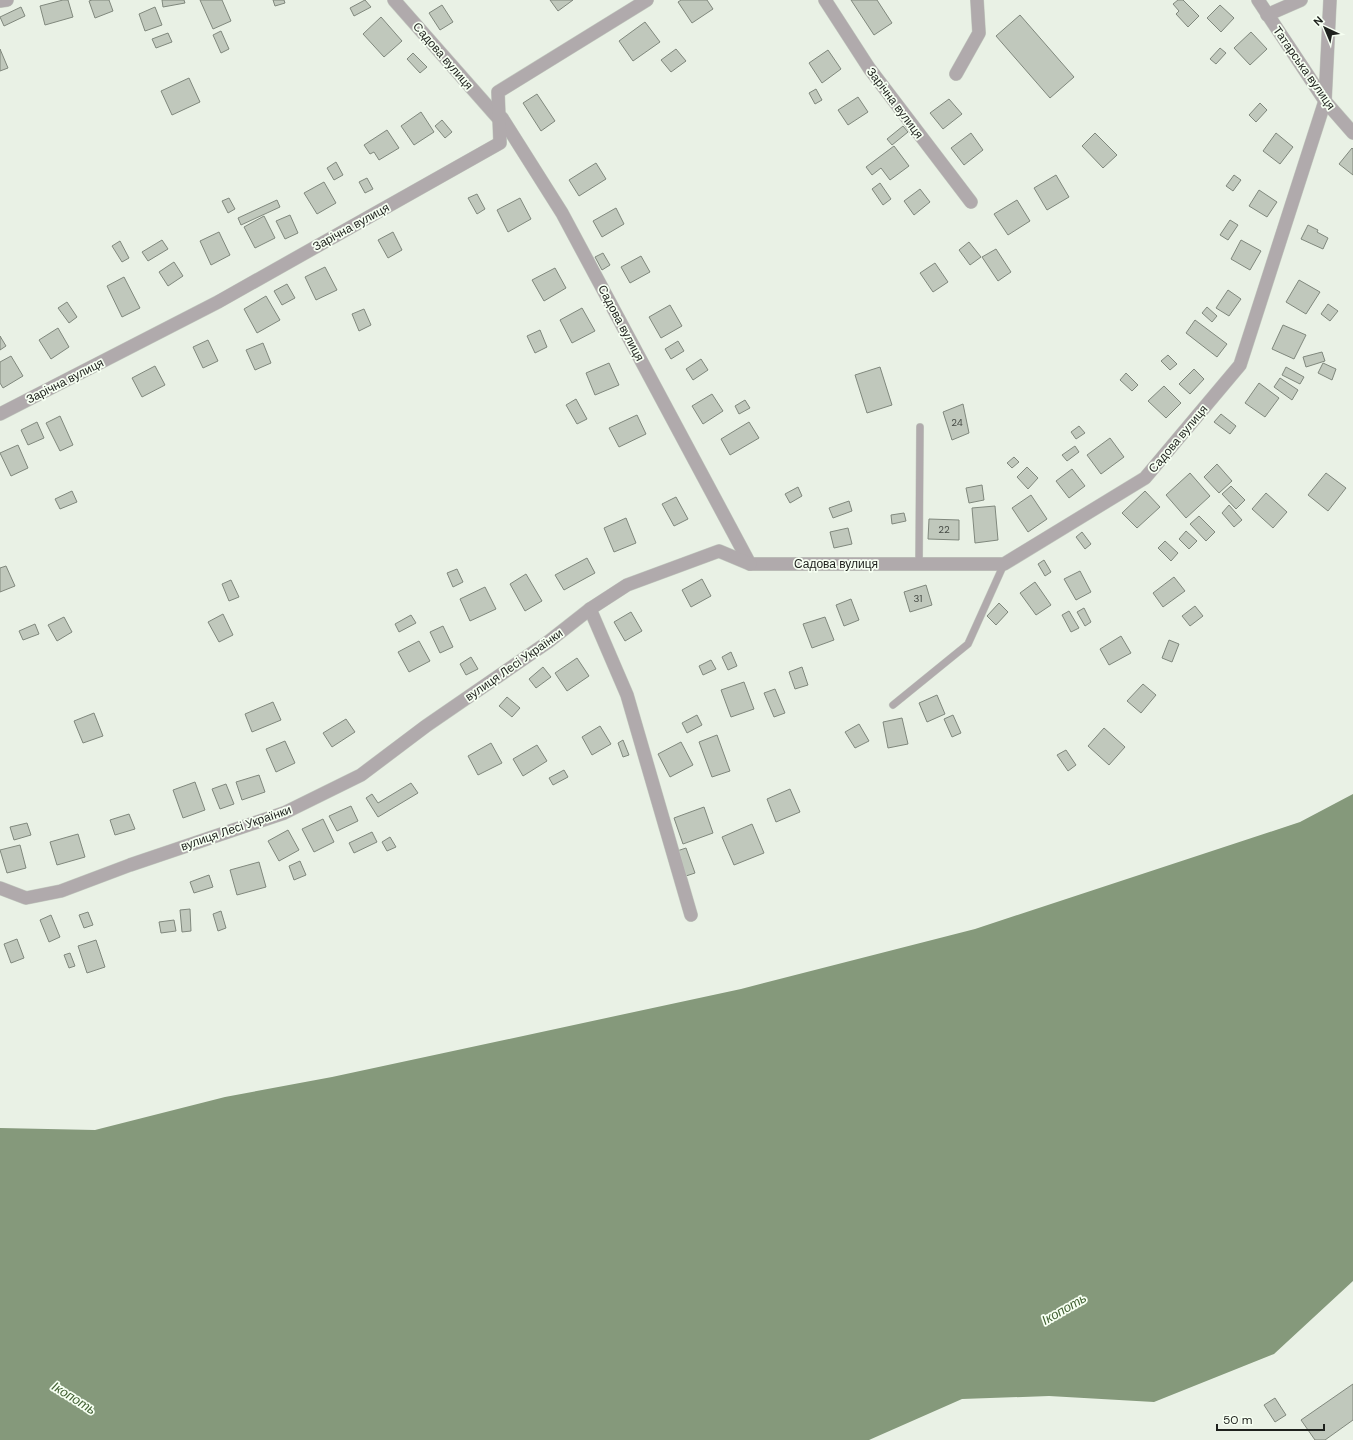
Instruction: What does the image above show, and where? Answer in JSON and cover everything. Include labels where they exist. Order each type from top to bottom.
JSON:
[{"type":"street","points":[[0,2],[6,0]]},
{"type":"street","name":"Садова вулиця","points":[[394,0],[498,118],[502,118],[562,213],[750,564],[1004,564],[1146,478],[1240,365],[1325,101],[1330,0]]},
{"type":"street","name":"Зарічна вулиця","points":[[0,414],[218,302],[500,143],[498,92],[647,0]]},
{"type":"street","name":"Зарічна вулиця","points":[[825,0],[869,68],[971,202]]},
{"type":"street","points":[[956,74],[979,33],[977,0]]},
{"type":"street","name":"Татарська вулиця","points":[[1258,0],[1325,101],[1353,133]]},
{"type":"street","points":[[1267,15],[1300,0]]},
{"type":"street","name":"вулиця Лесі Українки","points":[[0,888],[26,898],[61,891],[130,864],[284,813],[361,774],[426,726],[548,642],[590,609],[627,585],[719,551],[750,564]]},
{"type":"street","points":[[590,609],[627,695],[691,915]]},
{"type":"lane","points":[[919,564],[920,427]]},
{"type":"lane","points":[[893,705],[968,644],[1004,564]]},
{"type":"water","name":"Ікопоть","points":[[1353,794],[1353,1281],[1274,1354],[1154,1402],[1049,1396],[962,1399],[869,1440],[0,1440],[0,1128],[95,1130],[225,1097],[332,1077],[741,989],[975,929],[1300,822]]},
{"type":"building","points":[[68,0],[73,17],[45,25],[40,6]]},
{"type":"building","points":[[109,0],[113,11],[95,18],[89,1]]},
{"type":"building","points":[[162,0],[184,0],[185,3],[163,7]]},
{"type":"building","points":[[200,0],[222,0],[231,21],[213,29]]},
{"type":"building","points":[[273,0],[284,0],[285,3],[275,6]]},
{"type":"building","points":[[365,0],[371,7],[354,16],[350,8]]},
{"type":"building","points":[[550,0],[573,0],[558,11]]},
{"type":"building","points":[[681,0],[707,0],[713,9],[692,23],[678,2]]},
{"type":"building","points":[[851,0],[877,0],[892,23],[874,35]]},
{"type":"building","points":[[1178,0],[1183,0],[1199,16],[1188,27],[1176,14],[1179,11],[1173,4]]},
{"type":"building","points":[[442,5],[453,22],[440,30],[429,13]]},
{"type":"building","points":[[1220,5],[1234,18],[1221,32],[1207,18]]},
{"type":"building","points":[[21,7],[25,16],[4,26],[0,17]]},
{"type":"building","points":[[155,7],[162,25],[145,31],[139,14]]},
{"type":"building","points":[[1020,15],[1074,77],[1050,98],[996,36]]},
{"type":"building","points":[[381,17],[402,41],[384,57],[363,34]]},
{"type":"building","points":[[645,22],[660,42],[633,61],[619,41]]},
{"type":"building","points":[[221,31],[229,49],[221,53],[213,35]]},
{"type":"building","points":[[1251,32],[1267,49],[1250,65],[1234,48]]},
{"type":"building","points":[[168,33],[172,42],[156,48],[152,39]]},
{"type":"building","points":[[1220,48],[1226,53],[1216,64],[1210,59]]},
{"type":"building","points":[[0,49],[8,68],[0,71]]},
{"type":"building","points":[[676,49],[686,61],[671,72],[661,60]]},
{"type":"building","points":[[828,50],[841,69],[822,83],[809,63]]},
{"type":"building","points":[[413,53],[427,67],[420,73],[407,59]]},
{"type":"building","points":[[189,78],[200,102],[172,115],[161,91]]},
{"type":"building","points":[[816,89],[822,100],[815,104],[809,93]]},
{"type":"building","points":[[537,94],[555,121],[541,131],[523,103]]},
{"type":"building","points":[[858,97],[868,112],[848,125],[838,110]]},
{"type":"building","points":[[949,99],[962,114],[943,129],[930,113]]},
{"type":"building","points":[[1260,103],[1267,110],[1256,122],[1249,115]]},
{"type":"building","points":[[421,112],[434,132],[414,145],[401,126]]},
{"type":"building","points":[[442,120],[452,132],[445,138],[435,126]]},
{"type":"building","points":[[903,126],[908,132],[892,145],[887,139]]},
{"type":"building","points":[[387,130],[399,148],[379,160],[374,152],[370,154],[364,145]]},
{"type":"building","points":[[971,133],[983,150],[964,165],[951,148]]},
{"type":"building","points":[[1095,133],[1117,155],[1103,168],[1082,146]]},
{"type":"building","points":[[1276,133],[1293,147],[1280,164],[1263,151]]},
{"type":"building","points":[[894,146],[909,166],[890,180],[881,168],[872,175],[866,167]]},
{"type":"building","points":[[1352,148],[1353,149],[1353,175],[1339,164]]},
{"type":"building","points":[[336,162],[343,175],[334,180],[327,168]]},
{"type":"building","points":[[596,163],[606,179],[579,196],[569,180]]},
{"type":"building","points":[[1056,175],[1069,197],[1047,210],[1034,188]]},
{"type":"building","points":[[1234,175],[1241,180],[1233,191],[1226,186]]},
{"type":"building","points":[[367,178],[373,189],[365,193],[359,182]]},
{"type":"building","points":[[324,182],[336,203],[317,214],[304,193]]},
{"type":"building","points":[[880,183],[891,199],[883,205],[872,189]]},
{"type":"building","points":[[920,189],[930,202],[914,215],[904,201]]},
{"type":"building","points":[[1259,190],[1277,202],[1267,217],[1249,206]]},
{"type":"building","points":[[477,194],[485,209],[477,214],[468,198]]},
{"type":"building","points":[[229,198],[235,209],[228,213],[222,201]]},
{"type":"building","points":[[520,198],[531,219],[508,232],[497,210]]},
{"type":"building","points":[[277,200],[280,207],[241,225],[238,218]]},
{"type":"building","points":[[1017,200],[1030,221],[1008,235],[994,214]]},
{"type":"building","points":[[616,208],[624,224],[602,237],[593,221]]},
{"type":"building","points":[[290,215],[298,233],[285,239],[276,221]]},
{"type":"building","points":[[264,216],[275,238],[255,248],[244,227]]},
{"type":"building","points":[[1230,220],[1238,225],[1228,240],[1220,235]]},
{"type":"building","points":[[1308,225],[1318,230],[1317,232],[1328,238],[1323,249],[1301,239]]},
{"type":"building","points":[[219,232],[230,255],[211,265],[200,241]]},
{"type":"building","points":[[393,232],[402,250],[388,258],[378,240]]},
{"type":"building","points":[[162,240],[168,249],[148,261],[142,252]]},
{"type":"building","points":[[1241,240],[1261,251],[1250,270],[1231,259]]},
{"type":"building","points":[[120,241],[129,258],[122,262],[112,246]]},
{"type":"building","points":[[969,242],[981,257],[970,265],[959,250]]},
{"type":"building","points":[[996,249],[1011,272],[998,281],[982,257]]},
{"type":"building","points":[[603,253],[610,265],[602,270],[595,257]]},
{"type":"building","points":[[641,256],[650,272],[630,283],[621,267]]},
{"type":"building","points":[[174,262],[183,276],[168,286],[159,272]]},
{"type":"building","points":[[935,263],[948,282],[933,292],[920,273]]},
{"type":"building","points":[[325,267],[337,290],[316,300],[305,277]]},
{"type":"building","points":[[555,268],[566,288],[544,301],[532,280]]},
{"type":"building","points":[[124,277],[140,308],[122,317],[107,286]]},
{"type":"building","points":[[1299,280],[1320,292],[1306,314],[1286,302]]},
{"type":"building","points":[[287,284],[295,298],[282,305],[274,291]]},
{"type":"building","points":[[1228,290],[1241,299],[1229,316],[1216,308]]},
{"type":"building","points":[[266,296],[280,320],[257,333],[244,309]]},
{"type":"building","points":[[67,302],[77,317],[69,323],[58,308]]},
{"type":"building","points":[[1328,304],[1338,311],[1330,321],[1321,314]]},
{"type":"building","points":[[670,305],[682,326],[661,338],[649,317]]},
{"type":"building","points":[[1207,307],[1217,316],[1212,322],[1202,313]]},
{"type":"building","points":[[582,308],[595,331],[572,343],[560,320]]},
{"type":"building","points":[[364,309],[371,325],[359,331],[352,314]]},
{"type":"building","points":[[1195,320],[1227,344],[1217,357],[1186,333]]},
{"type":"building","points":[[1283,325],[1306,335],[1294,359],[1272,349]]},
{"type":"building","points":[[58,328],[69,347],[51,359],[39,340]]},
{"type":"building","points":[[540,330],[547,347],[535,353],[527,336]]},
{"type":"building","points":[[0,336],[6,346],[0,350]]},
{"type":"building","points":[[208,340],[218,361],[203,368],[193,347]]},
{"type":"building","points":[[678,341],[684,351],[671,359],[665,349]]},
{"type":"building","points":[[263,343],[271,363],[255,370],[246,350]]},
{"type":"building","points":[[1322,352],[1325,361],[1306,367],[1303,357]]},
{"type":"building","points":[[1168,355],[1177,364],[1170,370],[1161,361]]},
{"type":"building","points":[[11,356],[23,376],[3,388],[0,383],[0,362]]},
{"type":"building","points":[[701,359],[708,370],[693,380],[686,369]]},
{"type":"building","points":[[609,363],[619,385],[595,395],[586,373]]},
{"type":"building","points":[[1323,363],[1336,369],[1332,380],[1318,373]]},
{"type":"building","points":[[155,366],[165,385],[142,397],[132,378]]},
{"type":"building","points":[[880,367],[892,405],[867,413],[855,375]]},
{"type":"building","points":[[1286,367],[1304,377],[1300,384],[1282,375]]},
{"type":"building","points":[[1194,369],[1204,379],[1190,394],[1179,384]]},
{"type":"building","points":[[1126,373],[1138,385],[1132,391],[1120,380]]},
{"type":"building","points":[[1280,378],[1298,390],[1292,400],[1274,387]]},
{"type":"building","points":[[1259,383],[1279,398],[1265,417],[1245,403]]},
{"type":"building","points":[[1164,386],[1181,403],[1166,418],[1148,401]]},
{"type":"building","points":[[712,394],[723,411],[703,424],[692,406]]},
{"type":"building","points":[[576,399],[587,419],[577,424],[566,405]]},
{"type":"building","points":[[745,400],[750,408],[739,414],[735,406]]},
{"type":"building","points":[[963,404],[969,433],[952,440],[943,412]]},
{"type":"building","points":[[1221,414],[1236,426],[1230,434],[1214,422]]},
{"type":"building","points":[[637,415],[646,434],[619,447],[609,428]]},
{"type":"building","points":[[60,416],[73,445],[60,451],[46,423]]},
{"type":"building","points":[[37,422],[44,438],[28,445],[21,430]]},
{"type":"building","points":[[749,422],[759,438],[730,455],[721,439]]},
{"type":"building","points":[[1079,426],[1085,433],[1076,439],[1071,432]]},
{"type":"building","points":[[1110,438],[1124,457],[1101,474],[1087,455]]},
{"type":"building","points":[[18,445],[28,468],[11,476],[0,453]]},
{"type":"building","points":[[1075,446],[1079,452],[1067,461],[1062,455]]},
{"type":"building","points":[[1014,457],[1019,462],[1012,468],[1007,463]]},
{"type":"building","points":[[1217,464],[1232,481],[1219,493],[1204,477]]},
{"type":"building","points":[[1027,467],[1038,478],[1028,489],[1017,477]]},
{"type":"building","points":[[1072,469],[1085,486],[1069,498],[1056,481]]},
{"type":"building","points":[[1190,473],[1210,496],[1186,518],[1166,495]]},
{"type":"building","points":[[1326,473],[1346,488],[1328,511],[1308,495]]},
{"type":"building","points":[[982,485],[984,500],[969,503],[966,488]]},
{"type":"building","points":[[1231,486],[1245,500],[1236,509],[1222,494]]},
{"type":"building","points":[[798,487],[802,496],[790,503],[785,494]]},
{"type":"building","points":[[72,491],[77,502],[60,509],[55,499]]},
{"type":"building","points":[[1145,491],[1160,507],[1137,528],[1122,513]]},
{"type":"building","points":[[1266,493],[1287,512],[1273,528],[1252,509]]},
{"type":"building","points":[[1031,495],[1047,519],[1028,532],[1012,508]]},
{"type":"building","points":[[676,497],[688,519],[674,526],[662,504]]},
{"type":"building","points":[[849,501],[852,511],[833,518],[829,508]]},
{"type":"building","points":[[1229,505],[1242,520],[1234,527],[1222,513]]},
{"type":"building","points":[[995,506],[998,540],[975,543],[972,508]]},
{"type":"building","points":[[904,513],[906,521],[892,524],[891,515]]},
{"type":"building","points":[[1199,516],[1215,532],[1206,541],[1190,524]]},
{"type":"building","points":[[626,518],[636,543],[614,552],[604,528]]},
{"type":"building","points":[[929,519],[959,520],[959,540],[928,539]]},
{"type":"building","points":[[848,528],[852,544],[834,548],[830,532]]},
{"type":"building","points":[[1186,531],[1197,541],[1189,549],[1179,539]]},
{"type":"building","points":[[1082,532],[1091,544],[1085,549],[1076,537]]},
{"type":"building","points":[[1165,541],[1178,553],[1171,561],[1158,548]]},
{"type":"building","points":[[587,558],[595,573],[564,590],[555,575]]},
{"type":"building","points":[[1044,560],[1051,572],[1045,576],[1038,564]]},
{"type":"building","points":[[6,566],[15,586],[0,592],[0,568]]},
{"type":"building","points":[[457,569],[463,582],[453,587],[447,573]]},
{"type":"building","points":[[1080,571],[1091,592],[1076,600],[1064,579]]},
{"type":"building","points":[[526,574],[542,601],[525,611],[510,584]]},
{"type":"building","points":[[1174,577],[1185,591],[1163,607],[1153,593]]},
{"type":"building","points":[[702,579],[711,596],[691,607],[682,590]]},
{"type":"building","points":[[231,580],[239,597],[229,601],[222,584]]},
{"type":"building","points":[[1035,582],[1051,605],[1036,615],[1020,593]]},
{"type":"building","points":[[926,585],[932,605],[910,612],[904,592]]},
{"type":"building","points":[[485,587],[496,609],[470,621],[460,599]]},
{"type":"building","points":[[851,599],[859,620],[844,626],[836,605]]},
{"type":"building","points":[[999,603],[1008,612],[996,625],[987,616]]},
{"type":"building","points":[[1195,606],[1203,616],[1190,626],[1182,616]]},
{"type":"building","points":[[1084,608],[1091,622],[1085,626],[1077,612]]},
{"type":"building","points":[[1069,611],[1079,628],[1071,632],[1062,615]]},
{"type":"building","points":[[631,612],[642,631],[625,641],[614,622]]},
{"type":"building","points":[[223,614],[233,635],[219,642],[208,622]]},
{"type":"building","points":[[411,615],[416,623],[399,632],[395,624]]},
{"type":"building","points":[[64,617],[72,632],[57,641],[48,625]]},
{"type":"building","points":[[825,617],[834,640],[812,648],[803,624]]},
{"type":"building","points":[[35,624],[39,634],[23,640],[19,631]]},
{"type":"building","points":[[443,626],[453,647],[440,653],[430,632]]},
{"type":"building","points":[[1121,636],[1131,653],[1109,665],[1100,649]]},
{"type":"building","points":[[1169,640],[1179,644],[1172,662],[1162,658]]},
{"type":"building","points":[[419,641],[430,661],[409,672],[398,652]]},
{"type":"building","points":[[731,652],[737,666],[728,670],[722,657]]},
{"type":"building","points":[[471,657],[478,669],[466,675],[460,664]]},
{"type":"building","points":[[577,658],[589,676],[567,691],[555,673]]},
{"type":"building","points":[[711,660],[716,669],[703,675],[699,666]]},
{"type":"building","points":[[543,667],[551,677],[536,688],[529,679]]},
{"type":"building","points":[[802,667],[808,685],[795,689],[789,672]]},
{"type":"building","points":[[744,682],[754,709],[731,717],[721,690]]},
{"type":"building","points":[[1143,684],[1156,695],[1141,713],[1127,701]]},
{"type":"building","points":[[775,689],[785,713],[774,717],[764,693]]},
{"type":"building","points":[[937,695],[945,714],[927,722],[919,703]]},
{"type":"building","points":[[507,697],[520,708],[512,717],[499,706]]},
{"type":"building","points":[[273,702],[281,720],[252,732],[245,714]]},
{"type":"building","points":[[94,713],[103,736],[83,743],[74,721]]},
{"type":"building","points":[[697,715],[702,725],[687,733],[682,723]]},
{"type":"building","points":[[953,715],[961,733],[952,737],[944,719]]},
{"type":"building","points":[[902,718],[908,744],[888,748],[883,722]]},
{"type":"building","points":[[346,719],[355,732],[332,747],[323,733]]},
{"type":"building","points":[[859,724],[869,741],[855,748],[845,732]]},
{"type":"building","points":[[600,726],[611,744],[592,755],[582,737]]},
{"type":"building","points":[[1104,728],[1125,747],[1109,765],[1088,746]]},
{"type":"building","points":[[717,735],[730,771],[712,777],[699,742]]},
{"type":"building","points":[[623,740],[629,755],[623,757],[618,743]]},
{"type":"building","points":[[285,741],[295,763],[276,772],[266,749]]},
{"type":"building","points":[[681,742],[693,765],[670,777],[658,754]]},
{"type":"building","points":[[491,743],[502,763],[478,775],[468,756]]},
{"type":"building","points":[[537,745],[547,761],[523,776],[513,759]]},
{"type":"building","points":[[1066,750],[1076,765],[1068,771],[1057,755]]},
{"type":"building","points":[[564,770],[568,777],[553,785],[549,778]]},
{"type":"building","points":[[259,775],[265,792],[242,800],[236,782]]},
{"type":"building","points":[[195,782],[205,810],[183,818],[173,790]]},
{"type":"building","points":[[411,783],[418,793],[378,817],[366,798],[372,794],[378,803]]},
{"type":"building","points":[[226,784],[234,804],[220,809],[212,789]]},
{"type":"building","points":[[790,789],[800,812],[776,822],[767,799]]},
{"type":"building","points":[[351,806],[358,821],[337,831],[329,816]]},
{"type":"building","points":[[704,807],[713,833],[683,844],[674,818]]},
{"type":"building","points":[[129,814],[135,829],[115,835],[110,820]]},
{"type":"building","points":[[323,819],[334,842],[314,852],[302,829]]},
{"type":"building","points":[[27,823],[31,835],[14,840],[10,827]]},
{"type":"building","points":[[752,824],[764,853],[734,865],[722,837]]},
{"type":"building","points":[[288,830],[299,850],[279,861],[268,841]]},
{"type":"building","points":[[372,832],[377,842],[354,853],[349,843]]},
{"type":"building","points":[[78,834],[85,857],[57,865],[50,842]]},
{"type":"building","points":[[390,837],[396,847],[387,851],[382,842]]},
{"type":"building","points":[[20,845],[26,868],[7,873],[0,850]]},
{"type":"building","points":[[686,848],[695,873],[686,876],[677,851]]},
{"type":"building","points":[[300,861],[306,875],[294,880],[289,866]]},
{"type":"building","points":[[259,862],[266,887],[237,895],[230,870]]},
{"type":"building","points":[[209,875],[213,887],[194,893],[190,882]]},
{"type":"building","points":[[190,909],[191,931],[182,932],[180,910]]},
{"type":"building","points":[[221,911],[226,928],[218,931],[213,914]]},
{"type":"building","points":[[88,912],[93,925],[84,928],[79,915]]},
{"type":"building","points":[[51,915],[60,937],[49,942],[40,920]]},
{"type":"building","points":[[174,920],[176,931],[161,933],[159,922]]},
{"type":"building","points":[[17,939],[24,958],[11,963],[4,944]]},
{"type":"building","points":[[96,940],[105,967],[87,973],[78,946]]},
{"type":"building","points":[[70,953],[75,966],[69,968],[64,955]]},
{"type":"building","points":[[1353,1384],[1353,1420],[1325,1440],[1315,1440],[1301,1420]]},
{"type":"building","points":[[1275,1398],[1286,1415],[1275,1422],[1264,1405]]}]
